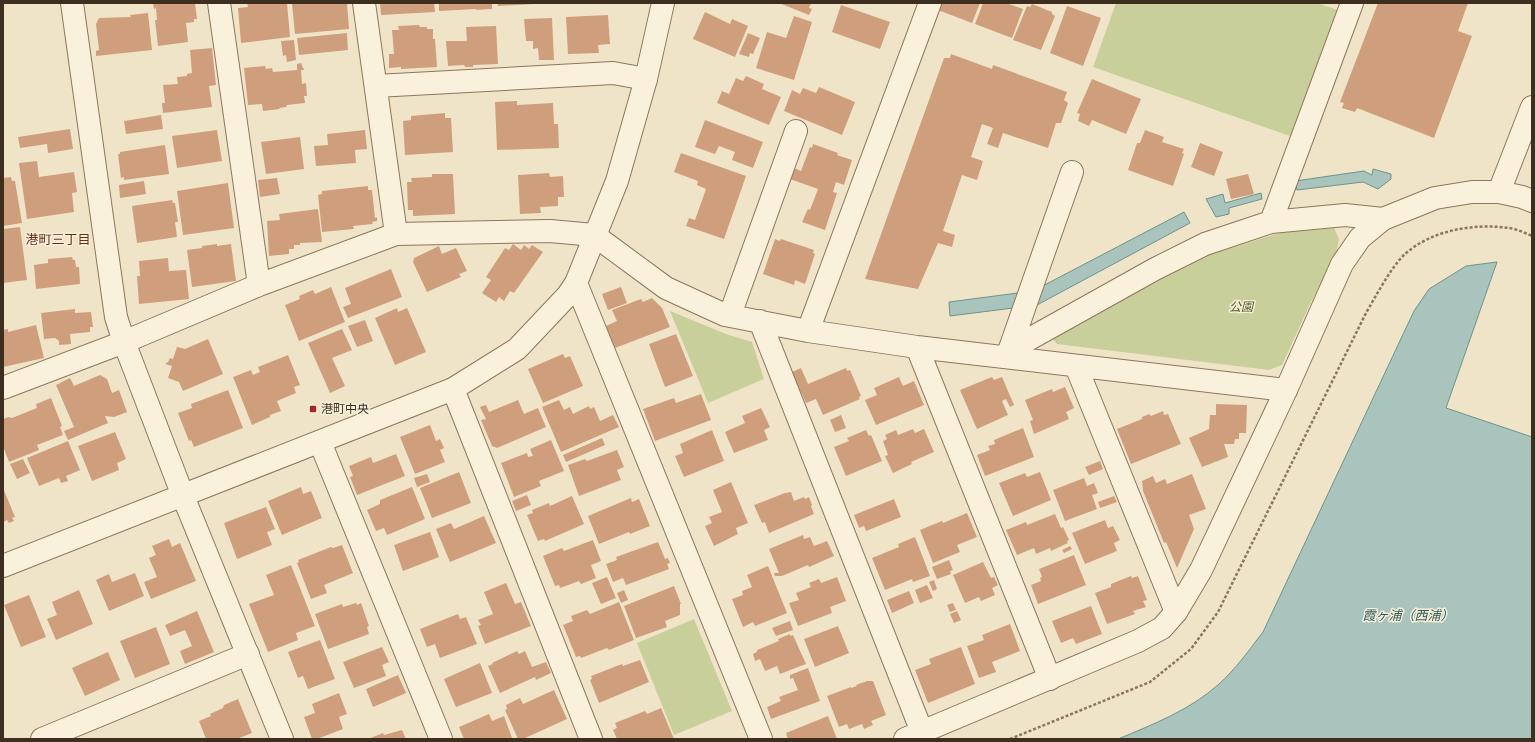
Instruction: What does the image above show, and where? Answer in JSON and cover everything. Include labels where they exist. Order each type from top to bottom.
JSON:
[{"type":"street","points":[[72,3],[116,317],[124,342],[184,496],[282,739]]},
{"type":"street","points":[[219,3],[259,285]]},
{"type":"street","points":[[364,3],[396,234]]},
{"type":"street","points":[[3,566],[453,389],[517,349],[568,295],[576,283],[594,235],[617,181],[646,79],[663,3]]},
{"type":"street","points":[[808,331],[930,3]]},
{"type":"street","points":[[1271,222],[1352,3]]},
{"type":"street","points":[[376,86],[613,73],[646,79]]},
{"type":"street","points":[[1498,192],[1532,107]]},
{"type":"street","points":[[730,315],[796,130]]},
{"type":"street","points":[[1007,356],[1072,172]]},
{"type":"street","points":[[760,321],[913,736],[1138,641],[1162,628],[1176,612],[1201,570],[1286,390],[1342,264],[1360,238],[1383,218],[1435,198],[1472,192],[1498,192],[1532,200]]},
{"type":"street","points":[[1007,356],[1024,342],[1155,269],[1205,244],[1271,222],[1345,215],[1383,218]]},
{"type":"street","points":[[3,388],[124,342],[259,285],[396,234],[550,231],[594,235],[666,288],[725,314],[808,331],[917,347],[1007,356],[1076,366],[1286,390]]},
{"type":"street","points":[[576,283],[761,739]]},
{"type":"street","points":[[917,347],[1050,679]]},
{"type":"street","points":[[1076,366],[1176,612]]},
{"type":"street","points":[[453,389],[591,739]]},
{"type":"street","points":[[320,442],[441,739]]},
{"type":"street","points":[[42,739],[248,654]]},
{"type":"path","points":[[1010,739],[1150,682],[1191,648],[1218,612],[1366,313],[1387,278],[1404,255],[1426,240],[1453,230],[1477,227],[1510,228],[1532,236]]},
{"type":"green space","points":[[1116,3],[1317,3],[1338,10],[1293,137],[1093,67]]},
{"type":"green space","name":"公園","points":[[1334,228],[1339,239],[1335,260],[1311,302],[1282,365],[1269,370],[1057,344],[1051,337],[1205,256],[1279,233]]},
{"type":"green space","points":[[670,311],[726,334],[752,342],[764,379],[708,403]]},
{"type":"green space","points":[[694,619],[732,711],[674,735],[637,643]]},
{"type":"water","points":[[1373,169],[1391,174],[1391,179],[1378,189],[1363,182],[1297,190],[1295,181],[1364,171],[1372,175]]},
{"type":"water","points":[[1261,193],[1262,199],[1229,208],[1229,214],[1216,217],[1206,199],[1223,194],[1225,203]]},
{"type":"water","points":[[1184,212],[1190,223],[1037,305],[950,316],[949,302],[1033,291]]},
{"type":"water","name":"霞ヶ浦（西浦）","points":[[1497,262],[1446,408],[1532,437],[1532,739],[1118,739],[1184,709],[1219,684],[1242,659],[1263,632],[1414,311],[1429,289],[1466,266]]},
{"type":"building","points":[[153,3],[195,3],[197,19],[194,19],[194,22],[186,23],[188,42],[158,46],[155,20],[157,20],[156,8],[154,9]]},
{"type":"building","points":[[247,3],[287,3],[290,37],[241,43],[238,8],[248,7]]},
{"type":"building","points":[[347,3],[349,29],[295,34],[292,4]]},
{"type":"building","points":[[380,3],[434,3],[435,12],[381,15]]},
{"type":"building","points":[[439,3],[492,3],[492,9],[439,11]]},
{"type":"building","points":[[498,3],[534,3],[534,4],[498,6]]},
{"type":"building","points":[[779,3],[811,3],[809,8],[812,9],[809,15]]},
{"type":"building","points":[[941,3],[980,3],[972,23],[938,10]]},
{"type":"building","points":[[983,3],[1006,3],[1023,9],[1012,38],[975,24]]},
{"type":"building","points":[[1378,3],[1468,3],[1458,31],[1472,36],[1434,138],[1357,108],[1355,112],[1342,108],[1344,103],[1340,102]]},
{"type":"building","points":[[1032,4],[1052,12],[1055,16],[1041,50],[1013,40],[1027,6],[1030,7]]},
{"type":"building","points":[[841,5],[890,22],[880,49],[832,32]]},
{"type":"building","points":[[1067,6],[1101,18],[1083,66],[1050,53]]},
{"type":"building","points":[[705,12],[730,24],[732,19],[748,26],[735,57],[693,39]]},
{"type":"building","points":[[148,13],[152,50],[96,56],[96,51],[99,50],[96,24],[99,18],[131,17],[130,15]]},
{"type":"building","points":[[608,15],[610,44],[598,45],[599,53],[568,54],[566,17]]},
{"type":"building","points":[[794,16],[812,22],[794,80],[756,68],[767,32],[786,38]]},
{"type":"building","points":[[552,18],[554,60],[539,60],[538,48],[533,49],[533,41],[526,41],[524,19]]},
{"type":"building","points":[[419,25],[420,27],[427,27],[427,29],[433,29],[437,67],[401,69],[401,67],[389,68],[389,54],[394,54],[392,30],[399,30],[398,26]]},
{"type":"building","points":[[496,26],[498,64],[473,65],[473,67],[465,67],[464,65],[448,66],[446,41],[467,41],[466,27]]},
{"type":"building","points":[[347,33],[348,50],[299,55],[297,38]]},
{"type":"building","points":[[748,33],[760,38],[753,54],[750,53],[749,57],[739,54]]},
{"type":"building","points":[[294,40],[296,60],[287,62],[286,55],[283,56],[281,41]]},
{"type":"building","points":[[212,48],[216,85],[209,86],[212,107],[163,113],[162,103],[165,103],[163,85],[178,84],[177,77],[187,76],[187,74],[192,73],[190,50]]},
{"type":"building","points":[[951,54],[992,69],[993,65],[1067,92],[1064,100],[1068,103],[1061,123],[1056,123],[1048,148],[1003,133],[998,148],[987,144],[993,128],[982,124],[971,157],[983,161],[977,180],[962,175],[943,231],[955,235],[952,247],[938,243],[918,289],[865,279],[944,58],[950,58]]},
{"type":"building","points":[[301,63],[304,70],[301,70],[302,84],[306,83],[307,96],[304,96],[305,103],[287,105],[286,107],[279,108],[280,109],[263,111],[262,104],[248,105],[244,68],[265,66],[266,69],[272,68],[273,72],[297,70],[297,64]]},
{"type":"building","points":[[746,76],[764,84],[762,89],[781,97],[769,125],[717,103],[722,91],[729,94],[736,78],[743,81]]},
{"type":"building","points":[[1092,79],[1141,99],[1126,134],[1092,120],[1089,126],[1078,121],[1080,114],[1077,113]]},
{"type":"building","points":[[819,87],[855,102],[842,135],[784,111],[792,90],[800,94],[803,88],[816,93]]},
{"type":"building","points":[[517,101],[517,105],[553,103],[554,124],[558,124],[559,148],[497,150],[495,102]]},
{"type":"building","points":[[445,113],[445,118],[451,118],[453,152],[405,155],[403,121],[411,120],[411,116]]},
{"type":"building","points":[[161,115],[163,129],[126,134],[124,121]]},
{"type":"building","points":[[705,120],[763,142],[753,168],[732,160],[735,152],[719,146],[715,154],[695,147]]},
{"type":"building","points":[[70,129],[73,149],[48,153],[47,144],[20,148],[18,137]]},
{"type":"building","points":[[217,130],[222,161],[177,168],[172,136]]},
{"type":"building","points":[[365,130],[367,149],[355,150],[356,163],[316,166],[314,146],[328,145],[327,134]]},
{"type":"building","points":[[1145,130],[1164,137],[1162,142],[1184,149],[1182,153],[1184,154],[1173,186],[1128,170],[1137,143],[1140,143]]},
{"type":"building","points":[[300,137],[304,169],[266,174],[261,142]]},
{"type":"building","points":[[1200,143],[1223,152],[1214,176],[1191,167]]},
{"type":"building","points":[[813,144],[852,160],[844,185],[836,182],[833,192],[837,193],[825,230],[802,222],[808,209],[810,210],[818,189],[790,179],[794,168],[801,171],[810,147],[812,148]]},
{"type":"building","points":[[165,145],[169,174],[124,180],[124,177],[121,178],[118,154],[120,154],[120,152]]},
{"type":"building","points":[[681,153],[746,176],[724,239],[686,226],[689,218],[695,220],[706,189],[697,185],[698,181],[674,172]]},
{"type":"building","points":[[37,161],[39,177],[74,172],[77,192],[72,193],[74,212],[27,219],[19,163]]},
{"type":"building","points":[[549,173],[550,177],[563,176],[564,197],[558,197],[558,206],[540,207],[541,213],[520,214],[518,175]]},
{"type":"building","points":[[432,174],[453,174],[455,214],[413,216],[413,210],[408,210],[407,182],[412,182],[411,178],[432,177]]},
{"type":"building","points":[[1248,174],[1254,194],[1231,199],[1226,179]]},
{"type":"building","points":[[11,177],[12,181],[15,181],[22,223],[3,226],[3,178]]},
{"type":"building","points":[[277,178],[280,194],[260,197],[258,180]]},
{"type":"building","points":[[144,181],[146,194],[120,198],[119,185]]},
{"type":"building","points":[[228,183],[234,228],[183,235],[177,191]]},
{"type":"building","points":[[368,186],[368,190],[372,190],[375,218],[377,217],[377,221],[372,222],[373,224],[353,226],[354,229],[322,232],[318,195],[322,194],[322,191]]},
{"type":"building","points":[[172,200],[173,203],[175,203],[178,222],[175,222],[177,237],[137,243],[132,206]]},
{"type":"building","points":[[318,209],[322,242],[300,243],[300,245],[294,245],[294,249],[289,249],[289,254],[269,256],[267,221],[280,220],[279,214]]},
{"type":"building","points":[[20,227],[27,280],[3,283],[3,229]]},
{"type":"building","points":[[775,239],[780,241],[781,239],[814,250],[813,253],[815,254],[805,284],[795,280],[794,285],[763,274]]},
{"type":"building","points":[[217,244],[217,246],[231,244],[236,281],[192,287],[187,250]]},
{"type":"building","points":[[513,244],[521,250],[524,245],[529,249],[532,245],[543,252],[514,293],[510,291],[504,301],[499,297],[496,302],[482,293],[491,280],[486,277],[505,248],[509,250]]},
{"type":"building","points":[[439,246],[442,254],[456,248],[467,271],[459,274],[461,277],[427,292],[413,262],[414,258]]},
{"type":"building","points":[[72,257],[73,260],[75,260],[76,267],[79,267],[80,284],[36,289],[34,265],[48,263],[48,259]]},
{"type":"building","points":[[168,258],[169,271],[186,270],[189,299],[139,304],[137,276],[140,276],[139,261]]},
{"type":"building","points":[[391,269],[402,297],[348,318],[343,307],[351,304],[345,288]]},
{"type":"building","points":[[331,287],[345,322],[299,341],[285,305],[300,299],[299,296],[313,290],[315,294]]},
{"type":"building","points":[[621,287],[627,303],[608,310],[602,294]]},
{"type":"building","points":[[652,298],[662,308],[670,327],[615,348],[606,326],[617,321],[612,310],[641,299],[643,302]]},
{"type":"building","points":[[397,308],[398,312],[407,308],[426,352],[395,365],[375,318]]},
{"type":"building","points":[[75,309],[75,313],[91,312],[93,327],[90,327],[90,332],[70,334],[71,344],[59,345],[59,341],[55,338],[44,339],[41,313]]},
{"type":"building","points":[[365,320],[373,341],[357,347],[348,326]]},
{"type":"building","points":[[36,325],[44,358],[3,367],[3,330],[8,329],[8,332]]},
{"type":"building","points":[[342,329],[352,350],[332,358],[345,386],[330,393],[308,343]]},
{"type":"building","points":[[676,334],[693,376],[665,387],[649,344]]},
{"type":"building","points":[[208,339],[223,374],[183,391],[179,382],[168,378],[172,366],[165,364],[170,358],[173,359],[177,347],[185,349]]},
{"type":"building","points":[[563,354],[565,358],[570,356],[583,386],[543,403],[528,369]]},
{"type":"building","points":[[288,355],[300,385],[294,387],[296,393],[277,401],[281,411],[252,425],[233,377],[251,370],[253,375],[260,372],[258,367]]},
{"type":"building","points":[[801,368],[808,384],[846,368],[847,371],[850,370],[861,396],[859,397],[860,399],[823,415],[816,399],[806,403],[792,372]]},
{"type":"building","points":[[100,375],[107,379],[112,393],[119,390],[127,412],[114,417],[105,416],[108,423],[68,440],[64,431],[74,427],[56,385],[70,378],[74,386]]},
{"type":"building","points":[[899,377],[903,386],[914,381],[924,405],[876,425],[865,400],[877,395],[874,388]]},
{"type":"building","points":[[992,377],[994,380],[1002,377],[1014,405],[1010,407],[1006,399],[1002,401],[1008,415],[977,429],[960,390]]},
{"type":"building","points":[[1065,387],[1074,408],[1066,412],[1069,419],[1034,434],[1030,421],[1033,420],[1025,400],[1052,389],[1053,392]]},
{"type":"building","points":[[228,390],[243,428],[194,447],[191,440],[189,441],[178,413],[192,408],[191,404]]},
{"type":"building","points":[[701,394],[711,420],[655,441],[643,409],[674,398],[676,403]]},
{"type":"building","points":[[51,398],[62,426],[60,427],[63,435],[37,445],[39,450],[9,462],[3,446],[3,419],[9,417],[12,418],[37,408],[36,404]]},
{"type":"building","points":[[518,400],[524,414],[538,408],[546,427],[497,448],[492,446],[481,420],[486,419],[480,407],[486,405],[489,412]]},
{"type":"building","points":[[559,400],[564,410],[570,407],[573,414],[589,406],[590,409],[594,407],[600,421],[613,415],[619,427],[561,452],[542,407]]},
{"type":"building","points":[[1216,404],[1247,405],[1246,433],[1239,433],[1239,439],[1235,439],[1234,444],[1224,444],[1228,457],[1202,467],[1189,438],[1209,429],[1210,415],[1216,415]]},
{"type":"building","points":[[761,408],[770,427],[764,430],[768,440],[734,453],[725,432],[745,423],[742,416]]},
{"type":"building","points":[[1163,411],[1164,415],[1168,414],[1181,444],[1131,464],[1117,429],[1142,419],[1142,417],[1149,414],[1151,416]]},
{"type":"building","points":[[841,415],[846,428],[835,432],[830,420]]},
{"type":"building","points":[[430,425],[436,441],[440,439],[444,448],[440,450],[445,462],[415,474],[400,437]]},
{"type":"building","points":[[1023,428],[1034,457],[985,476],[977,455],[990,450],[988,446],[995,444],[994,440]]},
{"type":"building","points":[[913,429],[915,433],[924,429],[934,452],[911,462],[912,464],[893,473],[885,456],[888,455],[883,441],[887,439],[885,435],[896,430],[898,435]]},
{"type":"building","points":[[712,430],[724,461],[684,477],[675,456],[683,453],[680,444]]},
{"type":"building","points":[[866,430],[869,436],[871,435],[882,461],[846,476],[834,447],[849,441],[847,438]]},
{"type":"building","points":[[115,432],[126,459],[117,463],[119,470],[92,481],[78,446]]},
{"type":"building","points":[[602,438],[605,445],[566,462],[563,455]]},
{"type":"building","points":[[551,440],[564,471],[539,481],[541,486],[514,497],[501,463],[527,453],[528,457],[533,456],[530,449]]},
{"type":"building","points":[[68,441],[80,470],[66,476],[68,481],[61,483],[59,478],[39,486],[27,458]]},
{"type":"building","points":[[617,450],[624,467],[617,470],[621,480],[579,496],[568,465],[585,459],[587,461]]},
{"type":"building","points":[[396,454],[405,476],[357,495],[350,477],[353,476],[349,466],[371,457],[373,463]]},
{"type":"building","points":[[23,459],[30,473],[17,479],[10,464]]},
{"type":"building","points":[[1100,461],[1103,469],[1089,475],[1085,467]]},
{"type":"building","points":[[459,472],[471,503],[432,518],[420,488]]},
{"type":"building","points":[[1040,472],[1051,500],[1013,516],[999,483],[1025,473],[1027,477]]},
{"type":"building","points":[[427,474],[430,482],[417,487],[414,478]]},
{"type":"building","points":[[1192,474],[1206,509],[1189,515],[1194,529],[1177,568],[1166,542],[1164,543],[1143,491],[1142,481],[1153,476],[1156,483],[1165,479],[1167,484]]},
{"type":"building","points":[[1084,478],[1087,486],[1094,483],[1098,493],[1092,495],[1097,509],[1065,521],[1053,490]]},
{"type":"building","points":[[731,482],[748,523],[736,528],[738,534],[714,546],[705,526],[712,523],[709,517],[722,512],[713,490]]},
{"type":"building","points":[[301,487],[303,494],[311,491],[322,518],[282,535],[268,501]]},
{"type":"building","points":[[412,487],[425,519],[387,535],[384,528],[376,531],[367,510],[380,504],[380,500]]},
{"type":"building","points":[[3,488],[15,517],[12,518],[14,521],[9,523],[7,520],[3,522]]},
{"type":"building","points":[[791,492],[794,501],[804,497],[805,499],[809,497],[814,514],[769,533],[765,522],[762,523],[754,505]]},
{"type":"building","points":[[527,495],[531,505],[516,511],[512,501]]},
{"type":"building","points":[[572,496],[584,524],[545,541],[544,539],[538,541],[527,515],[533,513],[532,510],[549,503],[550,506]]},
{"type":"building","points":[[1114,496],[1117,502],[1100,508],[1098,502]]},
{"type":"building","points":[[631,498],[632,502],[639,499],[650,526],[630,534],[629,532],[599,544],[588,516]]},
{"type":"building","points":[[894,499],[901,517],[866,531],[864,526],[859,528],[854,515]]},
{"type":"building","points":[[266,507],[275,529],[267,532],[272,545],[237,559],[224,523]]},
{"type":"building","points":[[967,513],[977,537],[957,545],[960,552],[933,563],[920,530],[942,521],[943,523]]},
{"type":"building","points":[[1055,514],[1061,528],[1063,527],[1069,540],[1067,541],[1068,543],[1051,551],[1050,548],[1036,554],[1034,548],[1017,555],[1006,530],[1026,522],[1027,525]]},
{"type":"building","points":[[484,516],[496,543],[450,562],[436,529],[451,523],[454,529]]},
{"type":"building","points":[[1105,520],[1108,528],[1113,526],[1120,540],[1114,543],[1117,551],[1085,564],[1072,533]]},
{"type":"building","points":[[430,532],[439,557],[403,571],[394,545]]},
{"type":"building","points":[[803,535],[804,539],[810,537],[814,546],[827,541],[834,556],[809,567],[808,565],[782,576],[775,576],[774,573],[779,573],[769,549]]},
{"type":"building","points":[[915,537],[930,576],[913,582],[912,579],[885,590],[872,558],[899,547],[898,544]]},
{"type":"building","points":[[169,539],[172,547],[180,543],[196,581],[151,599],[144,582],[157,577],[149,558],[156,555],[152,546]]},
{"type":"building","points":[[593,540],[601,561],[591,565],[596,578],[581,584],[579,581],[560,588],[559,585],[555,586],[543,556],[562,548],[564,551]]},
{"type":"building","points":[[658,542],[665,559],[668,558],[670,563],[667,564],[669,569],[626,585],[623,578],[613,582],[606,564],[617,560],[616,557]]},
{"type":"building","points":[[342,545],[353,573],[324,585],[327,593],[311,599],[297,563],[299,562],[298,560],[331,547],[333,548]]},
{"type":"building","points":[[1070,546],[1072,549],[1064,553],[1062,550]]},
{"type":"building","points":[[1074,555],[1086,585],[1038,604],[1031,585],[1041,581],[1040,578],[1042,577],[1039,569]]},
{"type":"building","points":[[949,560],[953,570],[950,571],[951,574],[937,579],[932,567]]},
{"type":"building","points":[[983,562],[991,578],[994,577],[998,585],[992,588],[995,595],[981,601],[979,597],[965,603],[953,575]]},
{"type":"building","points":[[291,565],[315,626],[296,633],[298,640],[268,652],[249,604],[274,595],[266,575]]},
{"type":"building","points":[[768,566],[787,613],[755,626],[753,622],[743,627],[732,599],[743,595],[742,591],[752,587],[747,575]]},
{"type":"building","points":[[135,573],[144,596],[109,611],[96,580],[109,574],[112,582]]},
{"type":"building","points":[[1131,576],[1132,578],[1138,576],[1147,600],[1143,601],[1146,607],[1133,611],[1135,614],[1107,624],[1095,593],[1111,587],[1111,584]]},
{"type":"building","points":[[607,577],[616,598],[601,604],[592,583]]},
{"type":"building","points":[[837,577],[846,601],[830,607],[832,613],[798,626],[789,603],[799,600],[796,593],[811,587],[809,583],[819,579],[821,583]]},
{"type":"building","points":[[934,580],[937,589],[933,591],[929,582]]},
{"type":"building","points":[[506,583],[515,604],[521,602],[531,626],[485,644],[478,626],[481,625],[478,620],[493,614],[484,592]]},
{"type":"building","points":[[927,585],[933,598],[920,603],[915,590]]},
{"type":"building","points":[[674,586],[681,604],[680,615],[665,621],[667,627],[636,638],[624,606]]},
{"type":"building","points":[[79,590],[93,624],[56,640],[47,619],[57,615],[52,602]]},
{"type":"building","points":[[624,590],[628,600],[621,603],[617,593]]},
{"type":"building","points":[[909,591],[914,603],[892,613],[887,600]]},
{"type":"building","points":[[29,595],[46,637],[21,647],[4,605]]},
{"type":"building","points":[[619,602],[634,640],[609,650],[607,648],[581,658],[580,656],[576,657],[563,625],[573,621],[571,616],[587,610],[590,614]]},
{"type":"building","points":[[356,603],[357,605],[361,603],[369,626],[367,627],[369,634],[328,649],[315,614],[342,604],[343,607]]},
{"type":"building","points":[[953,603],[956,610],[950,612],[947,605]]},
{"type":"building","points":[[1091,606],[1102,634],[1076,644],[1073,638],[1061,643],[1052,621]]},
{"type":"building","points":[[197,611],[214,652],[185,664],[180,651],[192,646],[185,630],[170,636],[165,625]]},
{"type":"building","points":[[957,611],[961,620],[954,623],[950,614]]},
{"type":"building","points":[[458,614],[460,619],[466,617],[477,644],[440,658],[435,644],[427,647],[420,629]]},
{"type":"building","points":[[790,621],[793,630],[776,636],[772,628]]},
{"type":"building","points":[[1010,624],[1020,651],[992,662],[996,672],[979,678],[967,646],[984,640],[982,635]]},
{"type":"building","points":[[838,626],[849,653],[815,667],[804,639]]},
{"type":"building","points":[[156,627],[170,664],[135,678],[120,641]]},
{"type":"building","points":[[790,634],[790,636],[793,635],[806,664],[780,674],[777,666],[765,671],[760,659],[755,661],[753,654],[757,652],[757,650],[779,641],[778,639]]},
{"type":"building","points":[[320,640],[335,679],[308,689],[303,676],[298,678],[288,652]]},
{"type":"building","points":[[382,647],[389,662],[382,665],[386,676],[354,688],[343,662]]},
{"type":"building","points":[[961,647],[975,684],[928,703],[915,670],[931,664],[929,659]]},
{"type":"building","points":[[517,651],[519,654],[525,651],[532,667],[546,662],[551,673],[536,680],[535,677],[500,693],[488,666]]},
{"type":"building","points":[[108,652],[120,680],[85,696],[72,668]]},
{"type":"building","points":[[640,660],[649,682],[599,703],[590,680],[592,679],[591,676],[622,664],[623,666]]},
{"type":"building","points":[[480,663],[492,693],[456,707],[444,679]]},
{"type":"building","points":[[808,668],[820,701],[771,719],[767,707],[781,701],[779,697],[798,690],[793,678],[790,679],[790,675]]},
{"type":"building","points":[[398,675],[406,693],[373,707],[366,689]]},
{"type":"building","points":[[867,681],[873,681],[886,715],[871,721],[873,725],[864,729],[862,724],[849,729],[847,724],[839,727],[827,696]]},
{"type":"building","points":[[554,690],[567,719],[523,739],[518,739],[505,710],[507,709],[506,705],[520,698],[523,704]]},
{"type":"building","points":[[339,693],[347,714],[339,717],[343,729],[317,739],[312,739],[304,717],[315,713],[312,704]]},
{"type":"building","points":[[238,699],[252,733],[237,739],[206,739],[199,721],[211,716],[210,714],[223,708],[224,705]]},
{"type":"building","points":[[661,708],[674,739],[617,739],[613,730],[617,728],[615,723],[645,711],[647,714]]},
{"type":"building","points":[[489,714],[492,721],[504,716],[512,738],[464,739],[459,727]]},
{"type":"building","points":[[828,716],[837,739],[788,739],[786,733]]},
{"type":"building","points":[[402,730],[406,739],[368,739],[383,733],[384,735]]},
{"type":"place","name":"港町中央","points":[[313,409]]},
{"type":"district","name":"港町三丁目","points":[[58,239]]}]
